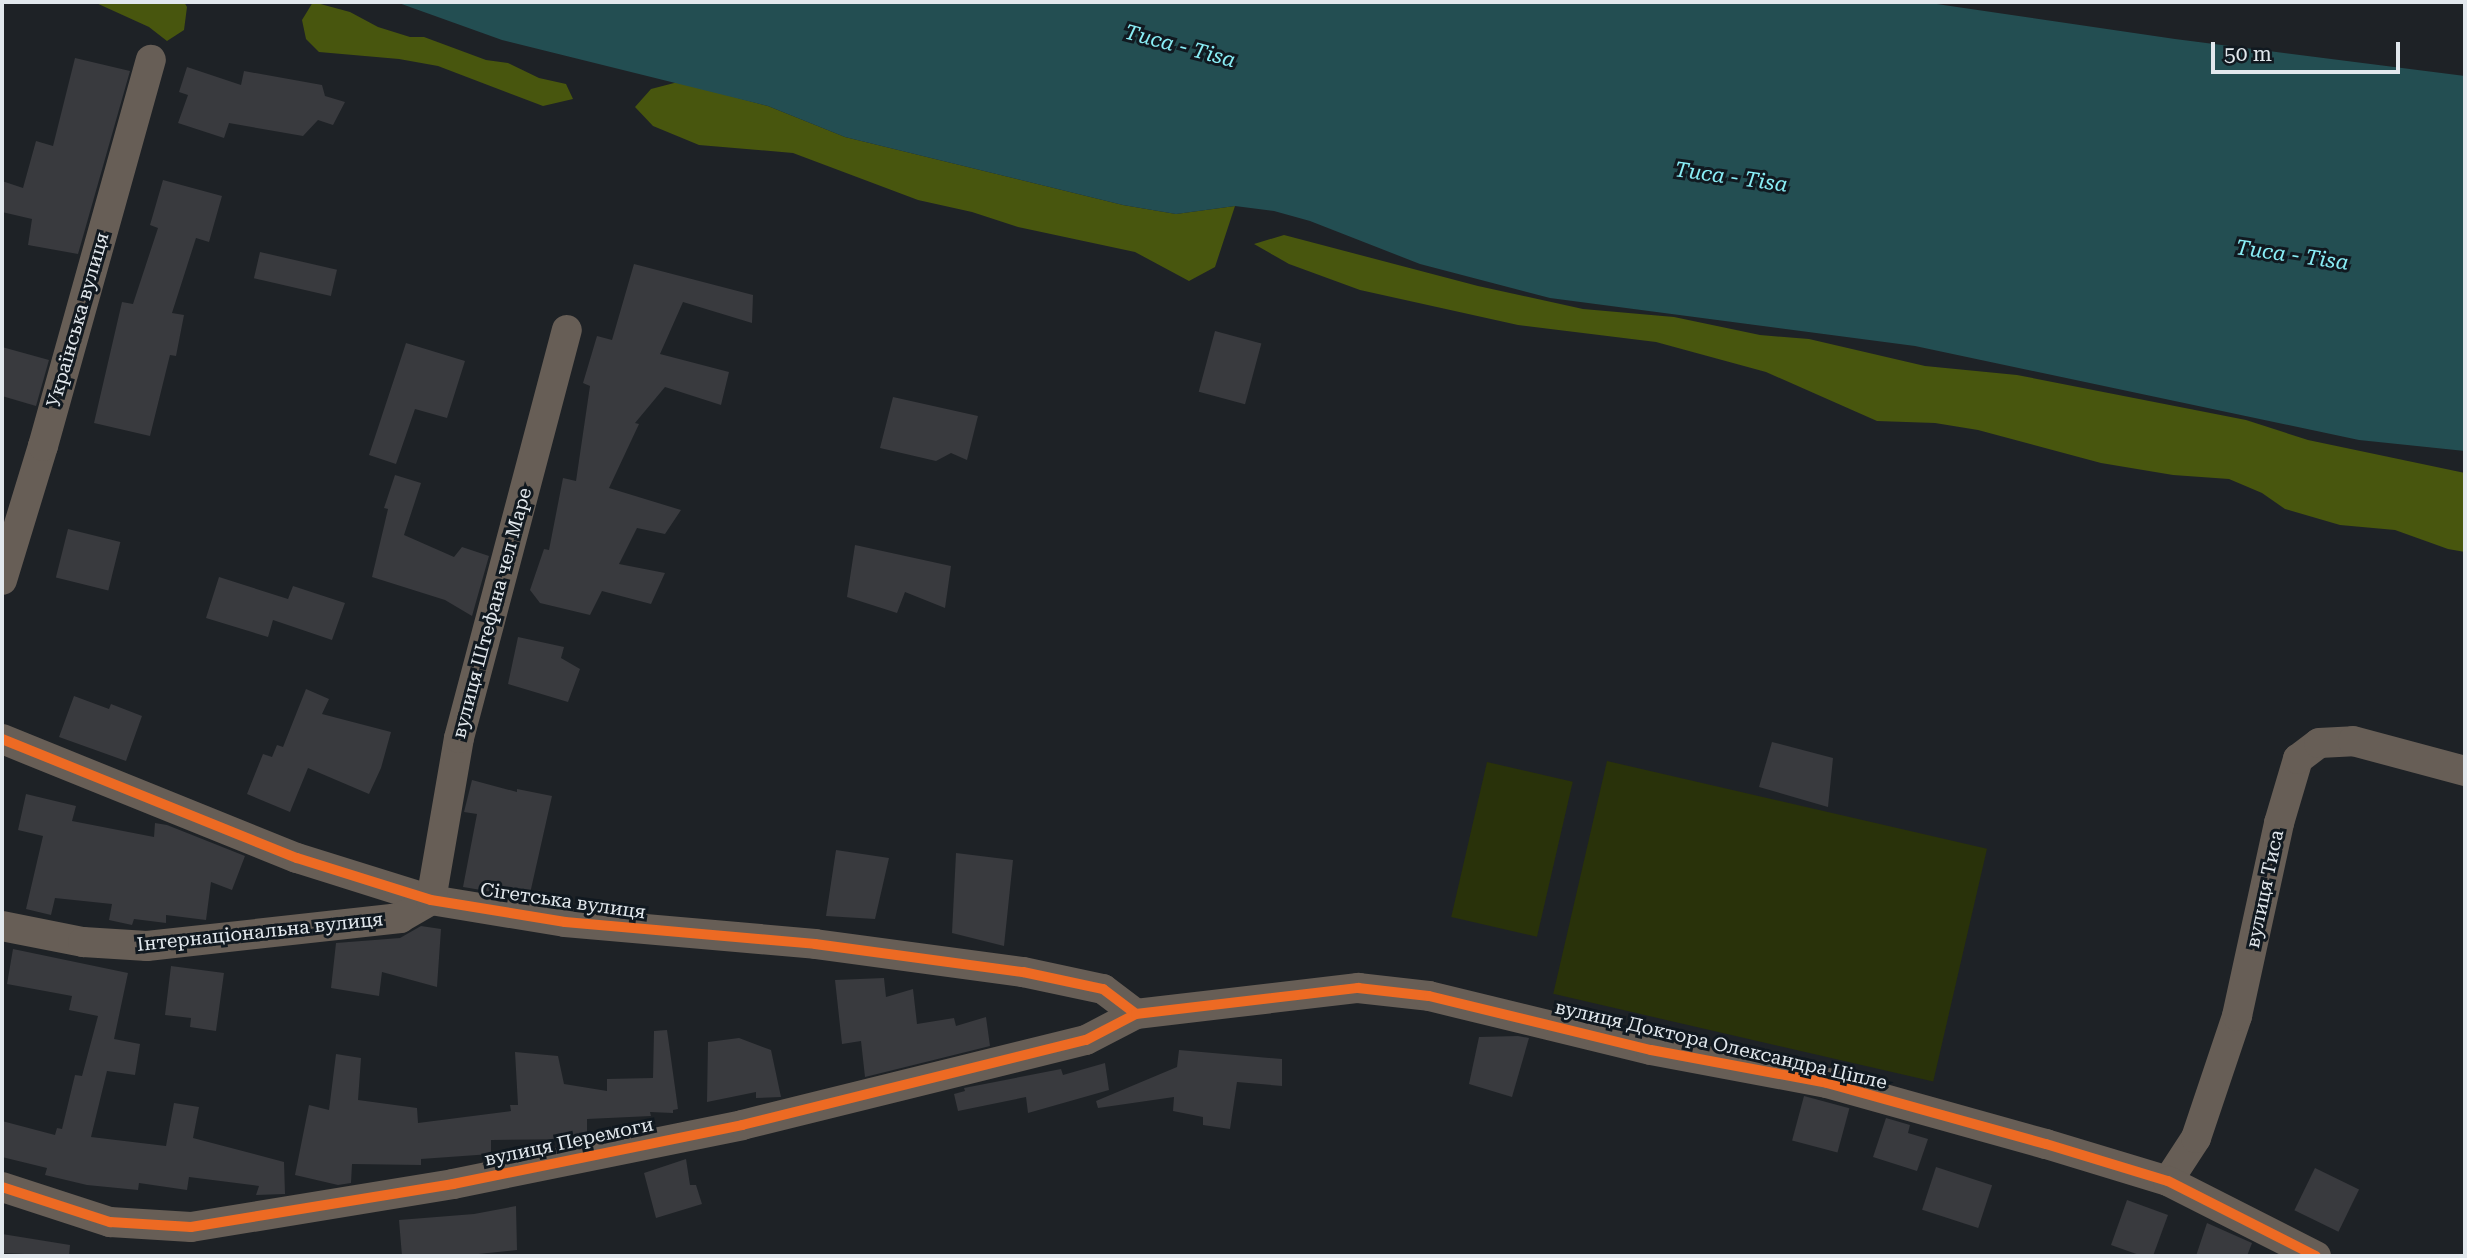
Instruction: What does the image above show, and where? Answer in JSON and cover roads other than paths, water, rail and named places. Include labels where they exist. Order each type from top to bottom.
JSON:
[{"type":"street","name":"Українська вулиця","points":[[2,580],[47,433],[151,60]]},
{"type":"street","name":"вулиця Штефана чел Маре","points":[[431,900],[459,738],[567,330]]},
{"type":"street","name":"Сігетська вулиця","points":[[2,739],[297,858],[431,900],[565,922],[815,944],[1023,972],[1103,989],[1136,1014]]},
{"type":"street","name":"вулиця Тиса","points":[[2168,1181],[2196,1138],[2237,1016],[2279,823],[2298,759],[2319,743],[2353,741],[2465,771]]},
{"type":"street","name":"Інтернаціональна вулиця","points":[[2,926],[83,942],[147,946],[400,918],[431,900]]},
{"type":"street","name":"вулиця Доктора Олександра Ціпле","points":[[1136,1014],[1358,988],[1430,996],[1651,1049],[1827,1083],[2034,1140],[2168,1181],[2316,1256]]},
{"type":"street","name":"вулиця Перемоги","points":[[2,1187],[110,1222],[191,1227],[453,1184],[742,1125],[1086,1040],[1136,1014]]},
{"type":"water","name":"Тиса - Tisa","points":[[396,2],[1923,2],[2175,39],[2465,76],[2465,451],[2359,440],[1915,346],[1550,298],[1420,264],[1310,221],[1274,211],[1235,206],[1176,214],[1123,205],[845,137],[768,106],[502,40]]}]
